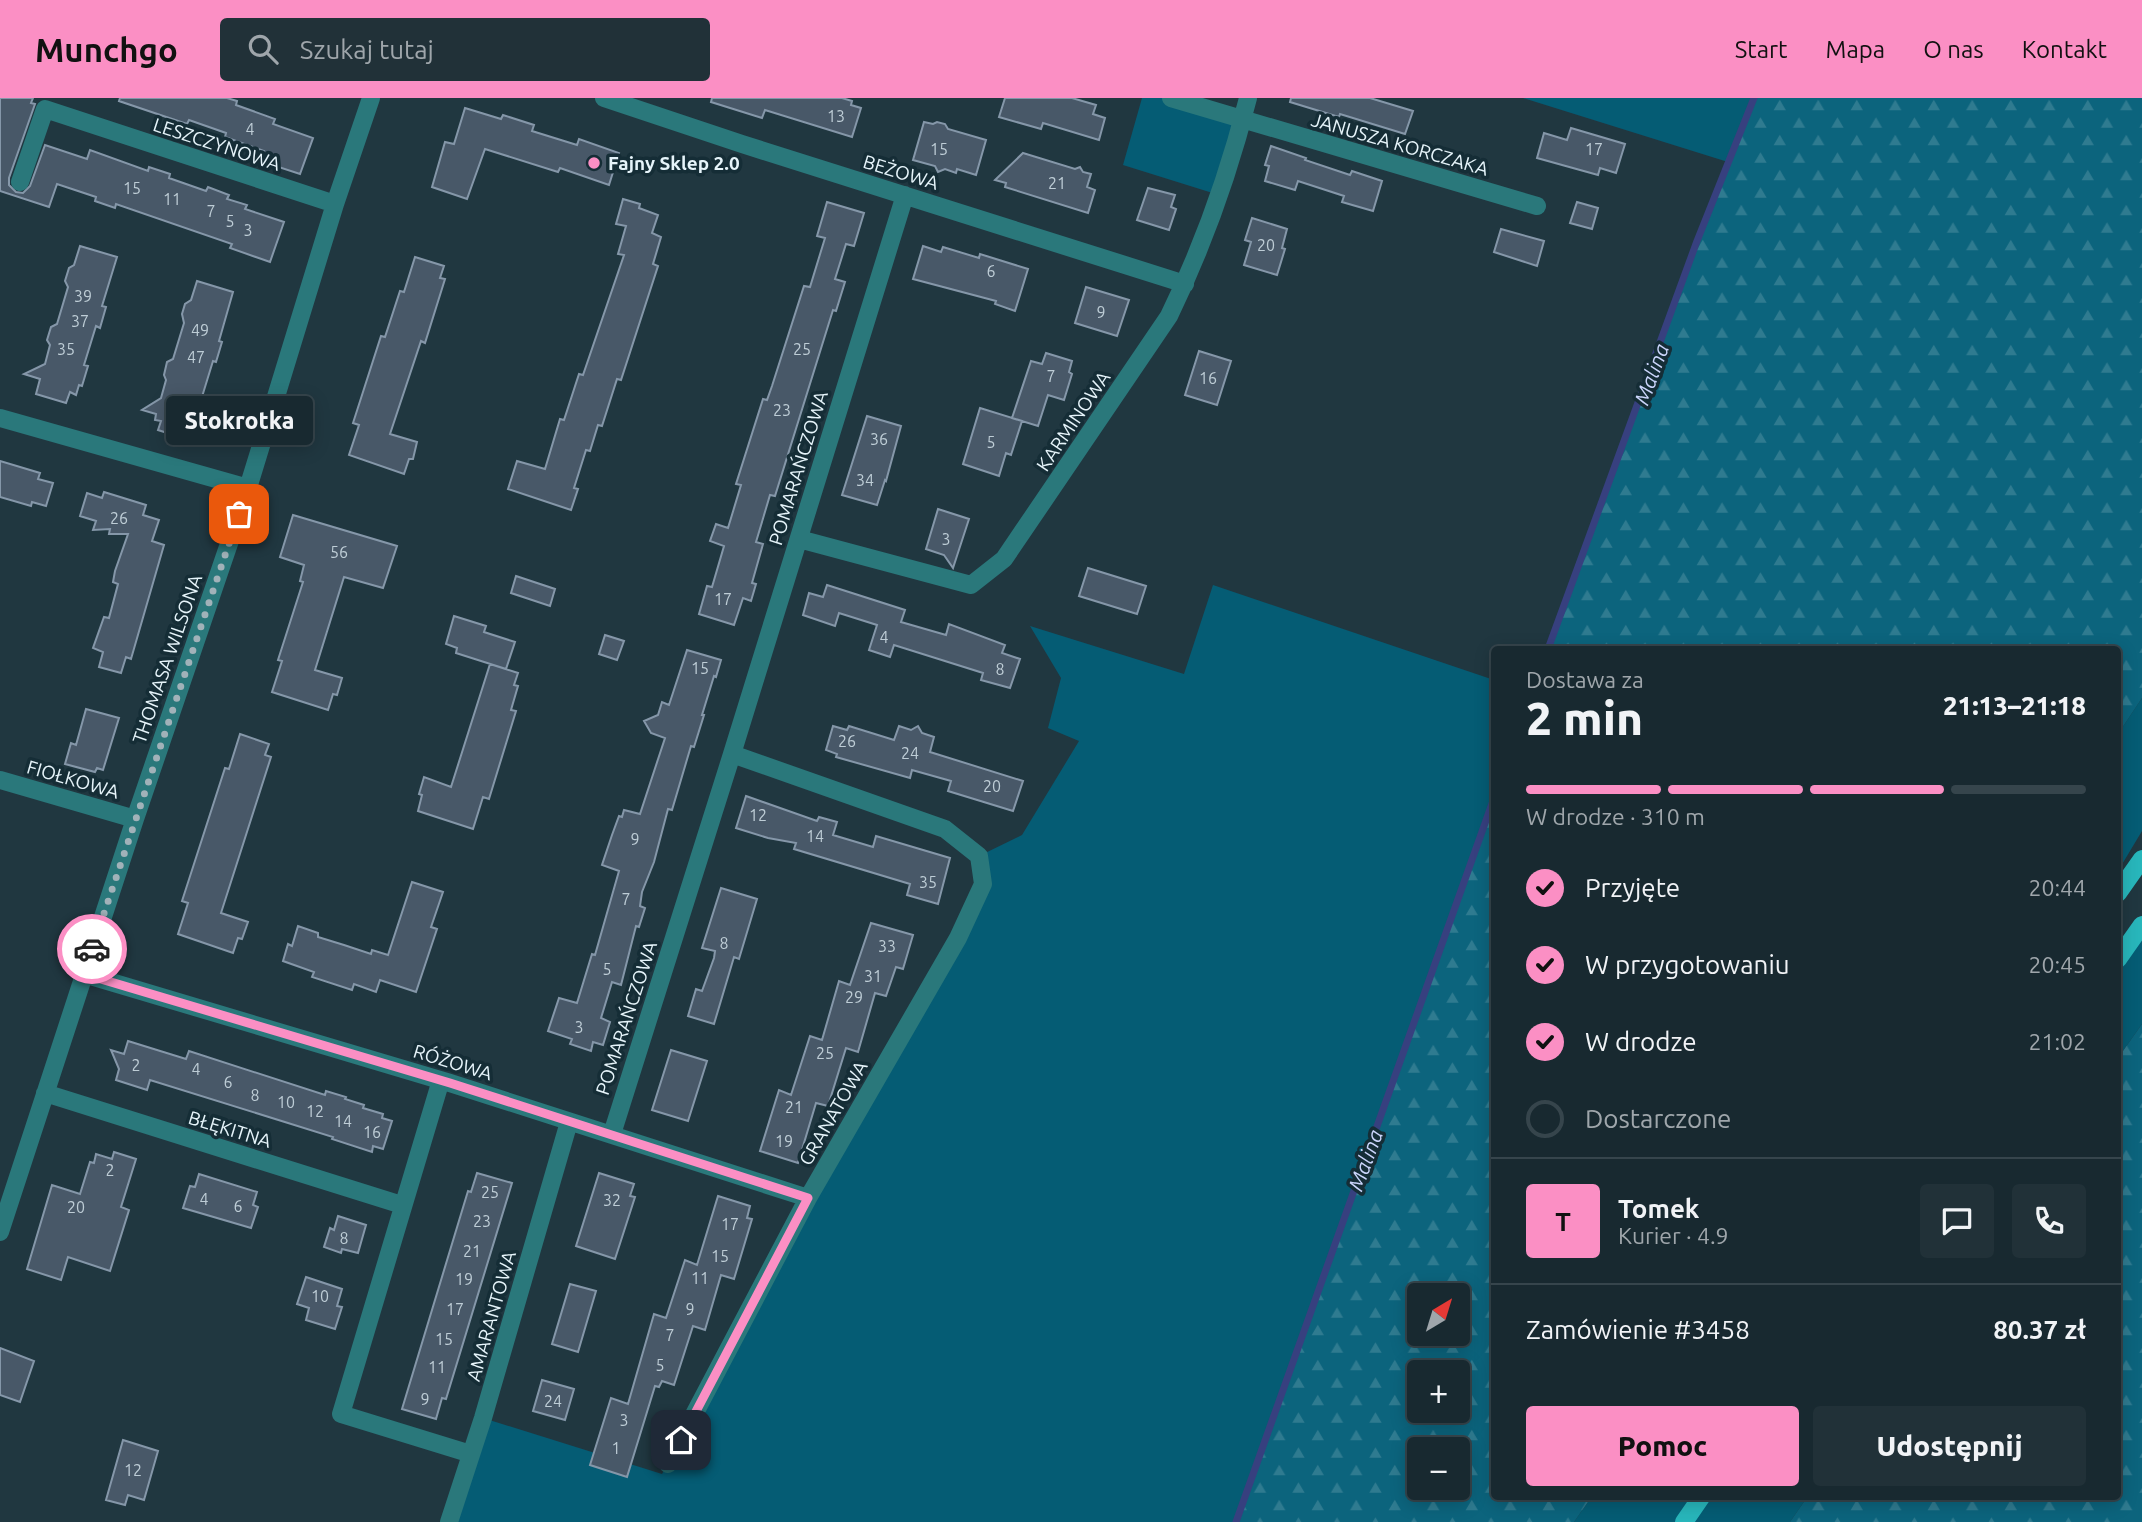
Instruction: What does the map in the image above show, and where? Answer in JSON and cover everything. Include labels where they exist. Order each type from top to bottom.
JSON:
[{"type":"main road","points":[[2121,889],[2142,859]]},
{"type":"main road","points":[[2121,955],[2142,925]]},
{"type":"main road","points":[[1684,1522],[1700,1500]]},
{"type":"street","name":"THOMASA WILSONA","points":[[0,1232],[135,819],[248,488],[335,204],[371,98]]},
{"type":"street","name":"BEŻOWA","points":[[604,98],[1185,284]]},
{"type":"street","name":"JANUSZA KORCZAKA","points":[[1171,98],[1537,206]]},
{"type":"street","name":"KARMINOWA","points":[[799,539],[971,585],[1004,559],[1169,316],[1185,284],[1222,187],[1248,98]]},
{"type":"street","name":"LESZCZYNOWA","points":[[20,182],[47,104],[335,204]]},
{"type":"street","name":"POMARAŃCZOWA","points":[[612,1134],[905,195]]},
{"type":"street","points":[[0,418],[248,488]]},
{"type":"street","name":"GRANATOWA","points":[[668,1464],[808,1198],[958,938],[983,884],[979,856],[945,829],[732,754]]},
{"type":"street","name":"FIOŁKOWA","points":[[0,780],[135,819]]},
{"type":"street","name":"RÓŻOWA","points":[[84,974],[440,1080],[808,1198]]},
{"type":"street","points":[[440,1080],[341,1414],[471,1454]]},
{"type":"street","name":"BŁĘKITNA","points":[[45,1093],[402,1205]]},
{"type":"street","name":"AMARANTOWA","points":[[449,1522],[569,1122]]},
{"type":"shaded area","points":[[1142,98],[1171,98],[1243,120],[1219,195],[1123,165]]},
{"type":"shaded area","points":[[1523,98],[1754,98],[1728,162]]},
{"type":"shaded area","points":[[1213,585],[1491,679],[1491,806],[1236,1522],[449,1522],[483,1418],[662,1474],[972,906],[979,856],[1022,835],[1079,741],[1048,728],[1061,678],[1030,626],[1184,674]]},
{"type":"shaded area","points":[[2142,698],[2142,831],[2121,866],[2121,730]]},
{"type":"shaded area","points":[[2142,925],[2142,1024],[2121,1054],[2121,955]]},
{"type":"shaded area","points":[[1589,1500],[1805,1500],[1790,1522],[1574,1522]]},
{"type":"green space","points":[[1754,98],[2142,98],[2142,698],[2121,730],[2121,646],[1549,646],[1697,241]]},
{"type":"green space","points":[[1491,806],[1491,1500],[1589,1500],[1574,1522],[1236,1522]]},
{"type":"green space","points":[[2142,1024],[2142,1522],[1790,1522],[1805,1500],[2121,1500],[2121,1054]]},
{"type":"building","points":[[0,98],[33,98],[31,103],[35,104],[9,178],[9,185],[16,192],[23,193],[30,186],[45,145],[87,159],[90,150],[148,171],[149,167],[170,174],[169,178],[206,191],[208,187],[229,195],[227,199],[247,205],[245,209],[284,222],[270,262],[230,248],[232,244],[116,204],[115,208],[95,201],[96,197],[57,184],[49,207],[0,191]]},
{"type":"building","points":[[120,98],[227,98],[237,101],[236,105],[275,119],[273,124],[313,138],[300,174],[260,161],[264,151],[225,137],[226,133],[189,120],[187,124],[119,101]]},
{"type":"building","points":[[712,98],[842,98],[861,108],[852,137],[765,110],[762,118],[711,102]]},
{"type":"building","points":[[1005,98],[1072,98],[1096,105],[1093,114],[1105,118],[1099,140],[1043,123],[1041,129],[999,117]]},
{"type":"building","points":[[1291,98],[1370,98],[1413,111],[1405,134],[1290,102]]},
{"type":"building","points":[[465,108],[501,119],[503,115],[534,125],[532,131],[577,145],[579,139],[619,153],[609,185],[560,168],[558,172],[485,149],[467,199],[432,187],[445,142],[454,144]]},
{"type":"building","points":[[924,122],[945,124],[948,129],[986,140],[976,175],[957,169],[956,173],[945,169],[938,172],[935,166],[913,160]]},
{"type":"building","points":[[1571,128],[1625,144],[1616,173],[1600,168],[1598,175],[1537,158],[1544,133],[1567,140]]},
{"type":"building","points":[[1271,146],[1350,175],[1352,171],[1382,181],[1373,211],[1342,202],[1344,196],[1298,181],[1295,190],[1265,181],[1269,166],[1265,165]]},
{"type":"building","points":[[1023,153],[1075,169],[1080,167],[1083,172],[1091,174],[1087,187],[1095,190],[1088,213],[1005,187],[1006,183],[995,180]]},
{"type":"building","points":[[1148,188],[1175,195],[1171,207],[1176,209],[1169,230],[1137,220]]},
{"type":"building","points":[[623,199],[640,204],[639,208],[658,215],[652,233],[661,237],[653,264],[658,266],[621,380],[617,379],[602,426],[598,425],[590,451],[586,450],[574,488],[578,489],[571,510],[508,489],[517,461],[545,469],[560,419],[564,420],[579,374],[583,375],[624,255],[618,254],[626,226],[616,224]]},
{"type":"building","points":[[827,202],[864,213],[854,246],[846,244],[835,279],[845,282],[836,311],[833,310],[775,496],[770,495],[756,542],[763,544],[752,583],[756,584],[751,601],[743,598],[734,625],[699,614],[707,586],[712,587],[724,546],[710,541],[716,524],[728,528],[741,485],[736,484],[763,399],[767,400],[804,286],[810,287],[825,238],[817,236]]},
{"type":"building","points":[[1577,202],[1598,208],[1592,229],[1570,223]]},
{"type":"building","points":[[1252,218],[1287,229],[1282,248],[1285,249],[1277,275],[1244,265],[1251,242],[1245,240]]},
{"type":"building","points":[[1501,229],[1544,241],[1537,266],[1494,252]]},
{"type":"building","points":[[80,246],[117,257],[102,306],[106,307],[100,328],[96,326],[84,365],[88,366],[82,386],[79,385],[76,395],[70,392],[66,403],[36,394],[40,379],[24,374],[45,364],[50,345],[47,340],[51,327],[57,324],[68,287],[65,281]]},
{"type":"building","points":[[923,246],[941,252],[943,247],[979,258],[980,254],[1028,269],[1015,311],[995,304],[996,301],[913,279]]},
{"type":"building","points":[[415,257],[444,266],[440,278],[445,279],[425,343],[421,341],[390,434],[417,442],[413,459],[409,459],[404,474],[349,455],[359,425],[353,423],[381,336],[385,337],[400,291],[404,292]]},
{"type":"building","points":[[197,281],[233,292],[219,341],[222,342],[201,400],[204,401],[198,421],[195,420],[192,429],[186,427],[183,438],[158,430],[161,421],[155,420],[156,414],[142,410],[161,398],[167,362],[173,359],[184,323],[182,314],[185,304],[191,300]]},
{"type":"building","points":[[1086,287],[1129,300],[1117,336],[1075,323]]},
{"type":"building","points":[[1199,351],[1231,361],[1217,405],[1185,395]]},
{"type":"building","points":[[1046,353],[1072,361],[1069,372],[1072,374],[1064,400],[1048,395],[1038,426],[1012,418],[1031,361],[1042,364]]},
{"type":"building","points":[[980,408],[1022,421],[1011,455],[1006,453],[999,476],[963,464]]},
{"type":"building","points":[[867,416],[901,426],[877,505],[842,495]]},
{"type":"building","points":[[0,461],[40,473],[38,479],[53,483],[46,506],[32,502],[31,506],[0,497]]},
{"type":"building","points":[[104,492],[146,505],[143,515],[159,520],[152,541],[164,545],[131,659],[126,657],[121,673],[99,667],[103,652],[93,648],[104,617],[109,618],[118,584],[113,582],[115,571],[128,534],[109,534],[110,529],[93,530],[96,521],[80,516],[87,493],[102,498]]},
{"type":"building","points":[[938,509],[969,519],[953,568],[944,555],[926,549]]},
{"type":"building","points":[[293,515],[397,546],[383,588],[344,577],[315,670],[342,678],[337,695],[333,694],[328,710],[272,692],[282,661],[278,660],[303,582],[300,581],[304,565],[280,557]]},
{"type":"building","points":[[1088,568],[1146,586],[1137,614],[1079,596]]},
{"type":"building","points":[[516,576],[555,589],[550,606],[511,593]]},
{"type":"building","points":[[827,585],[905,610],[901,622],[946,635],[949,624],[1005,645],[1002,653],[1020,659],[1010,688],[981,680],[983,673],[894,645],[890,657],[869,650],[877,625],[839,613],[835,626],[803,615],[809,593],[823,597]]},
{"type":"building","points":[[454,616],[486,626],[484,632],[515,642],[506,669],[456,653],[457,648],[446,644]]},
{"type":"building","points":[[605,635],[624,641],[617,660],[599,654]]},
{"type":"building","points":[[687,650],[721,660],[694,747],[691,746],[672,810],[668,809],[654,862],[642,892],[640,906],[645,908],[639,927],[636,926],[621,985],[612,982],[601,1018],[610,1022],[603,1045],[593,1042],[591,1051],[570,1044],[572,1039],[548,1031],[559,998],[577,1003],[592,954],[595,955],[619,871],[602,865],[619,816],[622,817],[624,810],[640,814],[665,738],[651,733],[644,721],[658,715],[662,702],[669,705]]},
{"type":"building","points":[[490,664],[518,673],[514,685],[518,686],[511,710],[516,711],[489,799],[483,797],[473,829],[418,811],[422,795],[419,794],[424,777],[451,787]]},
{"type":"building","points":[[86,709],[119,718],[103,770],[97,768],[95,772],[65,764],[71,743],[76,745]]},
{"type":"building","points":[[833,726],[847,730],[849,726],[894,740],[899,726],[911,730],[918,726],[922,733],[934,737],[930,752],[1023,781],[1013,811],[948,791],[951,781],[912,770],[910,778],[836,757],[837,754],[826,750]]},
{"type":"building","points":[[240,734],[269,744],[265,755],[271,757],[221,913],[248,922],[233,953],[178,934],[188,903],[182,901],[225,768],[229,769]]},
{"type":"building","points":[[746,796],[817,821],[819,817],[837,822],[833,835],[873,847],[876,836],[950,858],[938,904],[907,895],[910,884],[794,849],[796,843],[736,828]]},
{"type":"building","points":[[412,882],[443,892],[431,927],[437,929],[416,992],[380,980],[376,992],[354,984],[352,990],[312,977],[314,972],[283,961],[288,944],[292,946],[298,926],[318,933],[318,937],[371,954],[372,950],[388,955]]},
{"type":"building","points":[[721,888],[757,899],[739,959],[734,957],[714,1024],[688,1016],[696,989],[702,991],[714,958],[715,951],[702,948]]},
{"type":"building","points":[[871,923],[913,935],[903,969],[896,967],[886,996],[875,993],[858,1052],[846,1048],[828,1106],[816,1103],[798,1163],[760,1151],[779,1090],[791,1095],[810,1036],[822,1040],[839,981],[850,985]]},
{"type":"building","points":[[128,1041],[186,1059],[189,1051],[325,1095],[326,1091],[346,1097],[345,1099],[364,1105],[363,1108],[383,1114],[382,1118],[392,1121],[383,1149],[373,1146],[372,1152],[332,1139],[333,1137],[150,1080],[147,1090],[116,1080],[119,1069],[111,1050],[124,1054]]},
{"type":"building","points":[[671,1050],[707,1061],[688,1121],[652,1110]]},
{"type":"building","points":[[114,1152],[136,1159],[121,1207],[129,1210],[110,1271],[68,1257],[61,1280],[27,1269],[52,1185],[80,1194],[90,1162],[94,1163],[96,1154],[112,1159]]},
{"type":"building","points":[[477,1173],[512,1183],[446,1399],[442,1398],[436,1419],[402,1409],[468,1191],[471,1192]]},
{"type":"building","points":[[599,1173],[634,1184],[630,1196],[635,1197],[615,1259],[576,1246]]},
{"type":"building","points":[[199,1174],[257,1192],[253,1205],[258,1207],[251,1228],[183,1208],[190,1186],[195,1187]]},
{"type":"building","points":[[718,1196],[750,1206],[747,1218],[752,1219],[734,1279],[721,1275],[705,1330],[693,1326],[674,1385],[662,1381],[659,1387],[655,1386],[627,1477],[590,1465],[611,1398],[628,1404],[654,1314],[666,1318],[685,1260],[697,1265]]},
{"type":"building","points":[[338,1216],[366,1225],[358,1253],[342,1249],[341,1253],[324,1247],[330,1228],[334,1230]]},
{"type":"building","points":[[306,1277],[342,1289],[337,1306],[342,1307],[335,1329],[306,1320],[309,1308],[297,1304]]},
{"type":"building","points":[[570,1284],[596,1291],[578,1352],[552,1344]]},
{"type":"building","points":[[0,1348],[34,1361],[20,1402],[0,1395]]},
{"type":"building","points":[[542,1380],[574,1389],[565,1420],[533,1411]]},
{"type":"building","points":[[123,1440],[158,1451],[144,1500],[128,1495],[125,1505],[106,1500]]},
{"type":"waterway","name":"Malina","points":[[1549,646],[1697,241],[1754,98]]},
{"type":"waterway","name":"Malina","points":[[1236,1522],[1491,806]]},
{"type":"way so far","points":[[92,949],[239,514]]},
{"type":"place","name":"Fajny Sklep 2.0","points":[[594,163]]},
{"type":"place","name":"Stokrotka","points":[[239,514]]},
{"type":"route","points":[[92,949],[84,974],[450,1083],[808,1198],[681,1440]]}]
